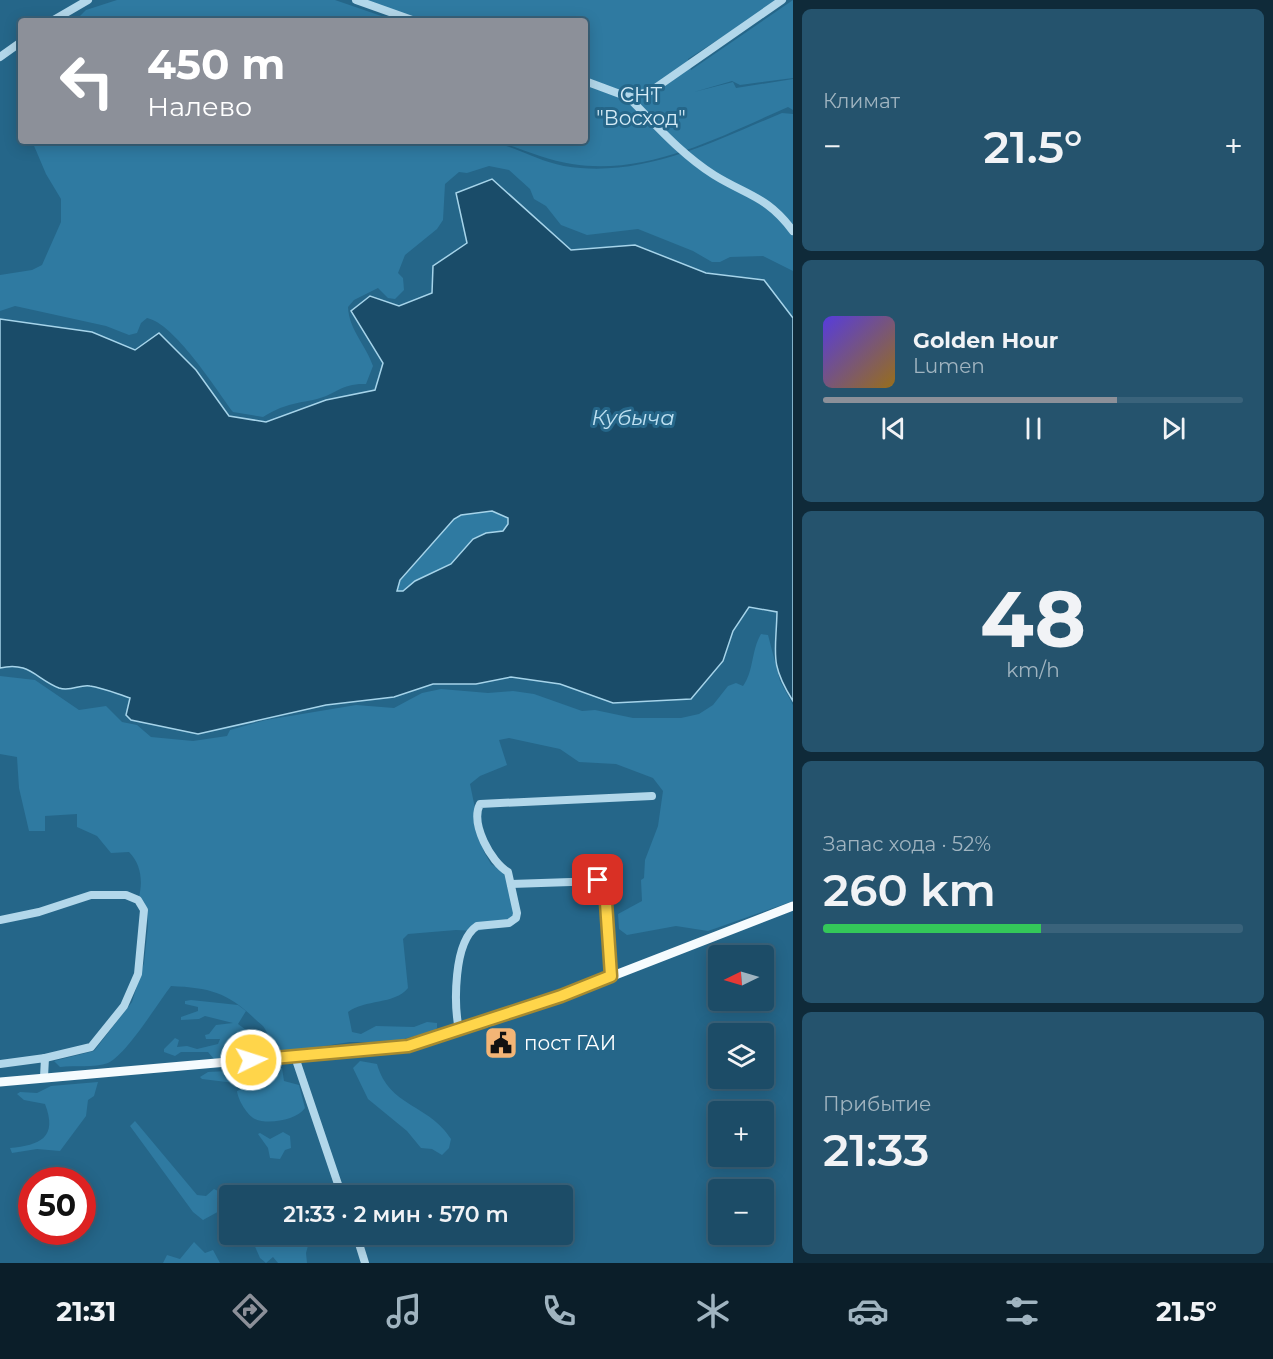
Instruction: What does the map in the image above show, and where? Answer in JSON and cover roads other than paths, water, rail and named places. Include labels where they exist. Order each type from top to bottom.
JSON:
[{"type":"main road","points":[[0,1082],[408,1046],[561,996],[793,906]]},
{"type":"street","points":[[57,18],[88,0]]},
{"type":"street","points":[[356,0],[407,18]]},
{"type":"street","points":[[628,97],[651,91],[782,0]]},
{"type":"street","points":[[0,57],[18,44]]},
{"type":"street","points":[[588,82],[628,97],[682,152],[716,176],[778,211],[793,231]]},
{"type":"street","points":[[459,1030],[455,1002],[465,940],[477,926],[509,923],[516,918],[508,872],[497,866],[487,852],[479,823],[477,809],[480,804],[652,795]]},
{"type":"street","points":[[511,884],[601,881],[605,888],[611,976]]},
{"type":"street","points":[[0,920],[39,912],[91,895],[126,895],[138,900],[144,910],[138,974],[124,1006],[91,1047],[45,1058],[0,1064]]},
{"type":"street","points":[[294,1057],[338,1185]]},
{"type":"street","points":[[44,1077],[45,1058]]},
{"type":"street","points":[[359,1245],[365,1263]]},
{"type":"water","name":"Кубыча","points":[[492,179],[571,250],[635,245],[706,273],[764,280],[793,318],[793,701],[777,667],[775,649],[777,612],[749,607],[733,631],[723,661],[691,699],[613,703],[560,684],[511,677],[476,684],[433,684],[394,697],[326,705],[198,734],[131,720],[126,715],[130,698],[110,691],[86,686],[63,689],[25,669],[10,666],[0,668],[0,319],[92,332],[135,350],[159,333],[196,370],[229,416],[266,422],[326,400],[375,390],[383,363],[351,311],[370,296],[399,306],[432,293],[433,266],[467,243],[456,193]],"holes":[[[492,511],[508,518],[508,524],[503,531],[486,533],[473,539],[451,564],[415,581],[403,591],[397,591],[400,580],[454,519],[461,515]]]},
{"type":"place","name":"пост ГАИ","points":[[501,1043]]},
{"type":"park label","name":"СНТ \"Восход\"","points":[[641,106]]}]
